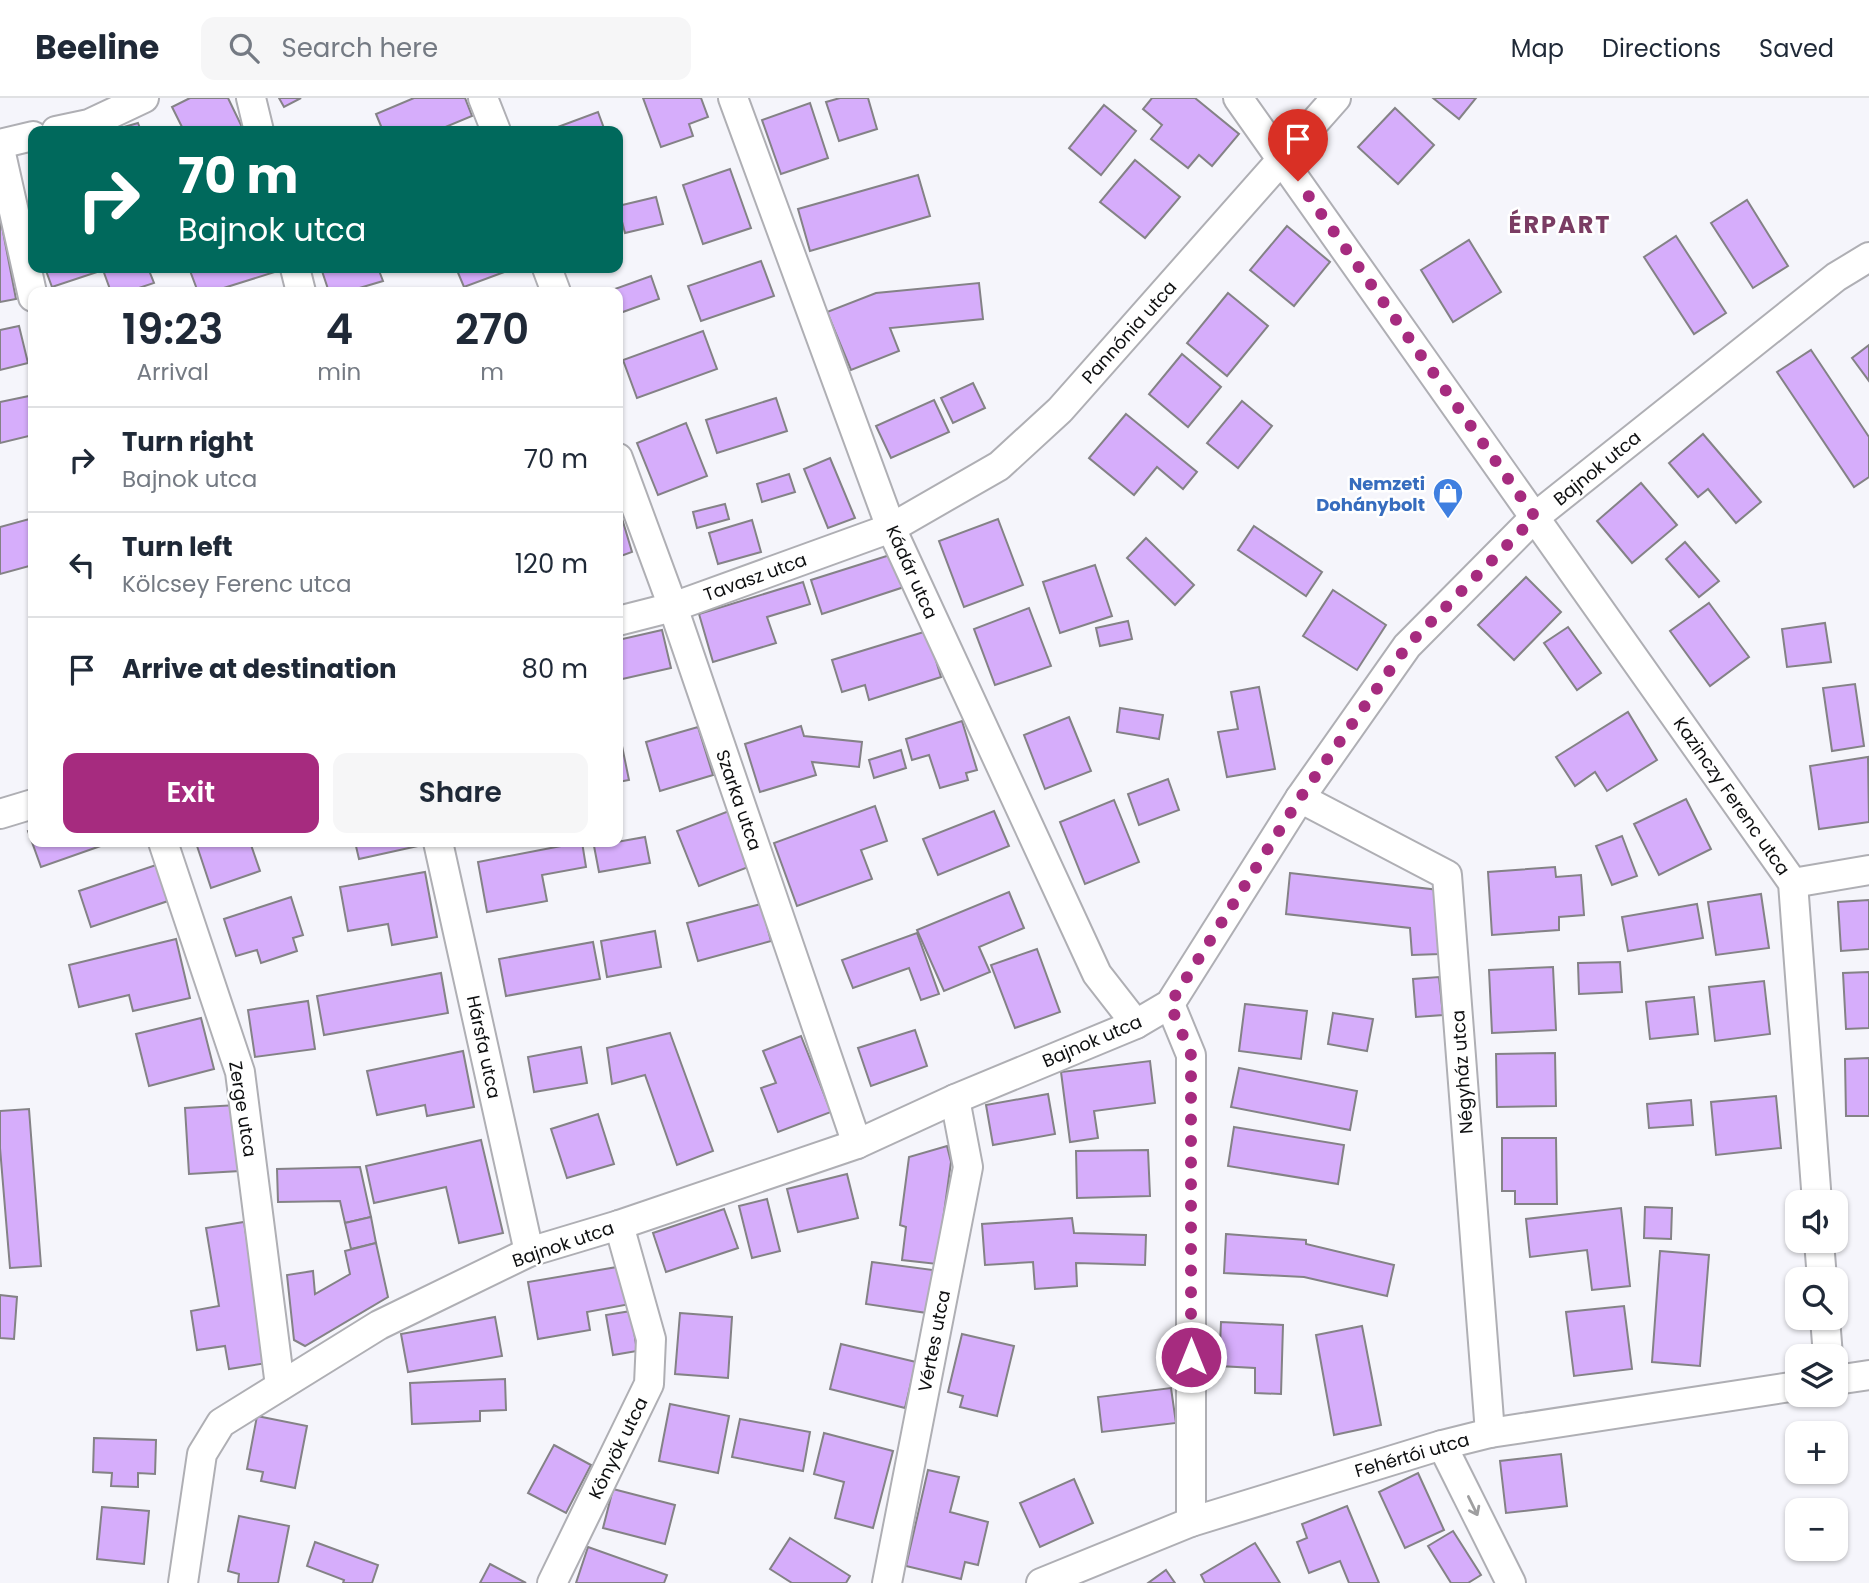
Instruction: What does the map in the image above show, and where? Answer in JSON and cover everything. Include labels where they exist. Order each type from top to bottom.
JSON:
[{"type":"street","points":[[80,126],[144,98]]},
{"type":"street","points":[[251,98],[258,126]]},
{"type":"street","points":[[483,98],[494,126]]},
{"type":"street","name":"Kádár utca","points":[[733,98],[891,528],[1097,974],[1136,1024]]},
{"type":"street","name":"Kazinczy Ferenc utca","points":[[1238,98],[1793,883],[1816,1190]]},
{"type":"street","name":"Pannónia utca","points":[[891,528],[999,466],[1060,410],[1336,98]]},
{"type":"street","points":[[28,138],[0,146],[31,287]]},
{"type":"street","name":"Bajnok utca","points":[[183,1583],[202,1454],[221,1423],[379,1325],[529,1252],[619,1225],[857,1144],[955,1099],[1136,1024],[1170,1004],[1300,798],[1407,646],[1535,517],[1836,277],[1869,257]]},
{"type":"street","name":"Szarka utca","points":[[623,472],[673,607],[857,1144]]},
{"type":"street","name":"Tavasz utca","points":[[623,620],[673,607],[891,528]]},
{"type":"street","name":"Négyház utca","points":[[1300,798],[1447,875],[1490,1433]]},
{"type":"street","points":[[0,814],[28,806]]},
{"type":"street","name":"Zerge utca","points":[[165,847],[240,1072],[280,1386]]},
{"type":"street","name":"Hársfa utca","points":[[439,847],[529,1252]]},
{"type":"street","points":[[1793,883],[1869,870]]},
{"type":"street","points":[[1170,1004],[1191,1055],[1191,1522]]},
{"type":"street","name":"Vértes utca","points":[[887,1583],[968,1167],[955,1099]]},
{"type":"street","name":"Könyök utca","points":[[552,1583],[649,1384],[652,1339],[619,1225]]},
{"type":"street","points":[[1848,1378],[1869,1375]]},
{"type":"street","name":"Fehértói utca","points":[[1041,1583],[1191,1522],[1442,1445],[1490,1433],[1785,1388]]},
{"type":"street","points":[[1442,1445],[1511,1583]]},
{"type":"building","points":[[190,98],[228,98],[242,126],[182,126],[172,107]]},
{"type":"building","points":[[279,98],[301,98],[284,107]]},
{"type":"building","points":[[414,98],[465,98],[472,116],[448,126],[381,126],[376,114]]},
{"type":"building","points":[[643,98],[701,98],[708,117],[689,124],[693,136],[661,147]]},
{"type":"building","points":[[840,98],[868,98],[877,129],[839,141],[826,102]]},
{"type":"building","points":[[1152,98],[1195,98],[1239,134],[1212,166],[1199,155],[1188,168],[1151,139],[1162,125],[1143,109]]},
{"type":"building","points":[[1433,98],[1476,98],[1459,119]]},
{"type":"building","points":[[810,103],[828,158],[781,174],[762,120]]},
{"type":"building","points":[[1104,105],[1136,131],[1101,175],[1069,148]]},
{"type":"building","points":[[1395,108],[1434,145],[1398,184],[1358,147]]},
{"type":"building","points":[[598,112],[603,126],[560,126]]},
{"type":"building","points":[[1135,160],[1180,197],[1145,238],[1100,202]]},
{"type":"building","points":[[730,169],[751,228],[703,244],[683,185]]},
{"type":"building","points":[[918,175],[930,216],[810,251],[798,209]]},
{"type":"building","points":[[656,197],[663,224],[625,233],[623,205]]},
{"type":"building","points":[[1747,200],[1788,266],[1753,288],[1711,223]]},
{"type":"building","points":[[0,216],[16,299],[0,302]]},
{"type":"building","points":[[1287,226],[1330,262],[1294,306],[1250,270]]},
{"type":"building","points":[[1676,236],[1726,313],[1694,334],[1644,257]]},
{"type":"building","points":[[1469,240],[1501,292],[1453,322],[1421,270]]},
{"type":"building","points":[[761,261],[774,296],[701,321],[688,286]]},
{"type":"building","points":[[47,273],[94,273],[52,287]]},
{"type":"building","points":[[104,273],[150,273],[154,283],[142,287],[109,287]]},
{"type":"building","points":[[191,273],[271,273],[227,287],[196,287]]},
{"type":"building","points":[[323,273],[380,273],[383,281],[363,287],[327,287]]},
{"type":"building","points":[[458,273],[502,273],[464,287]]},
{"type":"building","points":[[651,276],[659,299],[623,312],[623,287],[620,287]]},
{"type":"building","points":[[979,283],[983,319],[890,328],[899,351],[851,370],[827,312],[876,293]]},
{"type":"building","points":[[1228,293],[1268,326],[1227,376],[1187,343]]},
{"type":"building","points":[[19,326],[28,363],[0,370],[0,330]]},
{"type":"building","points":[[703,331],[717,369],[637,398],[623,360]]},
{"type":"building","points":[[1869,345],[1869,381],[1852,358]]},
{"type":"building","points":[[1811,350],[1869,437],[1869,477],[1854,487],[1777,372]]},
{"type":"building","points":[[1182,354],[1221,387],[1188,427],[1149,394]]},
{"type":"building","points":[[973,383],[985,408],[953,423],[941,398]]},
{"type":"building","points":[[28,396],[28,436],[0,443],[0,402]]},
{"type":"building","points":[[776,398],[787,431],[717,453],[706,420]]},
{"type":"building","points":[[934,400],[949,432],[891,458],[876,426]]},
{"type":"building","points":[[1242,401],[1272,426],[1238,468],[1207,443]]},
{"type":"building","points":[[1126,414],[1197,472],[1183,489],[1157,467],[1134,495],[1089,458]]},
{"type":"building","points":[[686,423],[707,476],[658,495],[637,443]]},
{"type":"building","points":[[1703,434],[1761,502],[1736,523],[1708,489],[1698,497],[1669,463]]},
{"type":"building","points":[[830,458],[855,518],[828,528],[804,469]]},
{"type":"building","points":[[789,474],[795,492],[762,502],[757,484]]},
{"type":"building","points":[[1641,483],[1677,525],[1632,563],[1597,521]]},
{"type":"building","points":[[725,504],[729,519],[697,528],[693,512]]},
{"type":"building","points":[[28,519],[28,566],[0,574],[0,527]]},
{"type":"building","points":[[998,519],[1023,585],[964,607],[939,541]]},
{"type":"building","points":[[752,520],[761,552],[718,564],[709,533]]},
{"type":"building","points":[[623,522],[632,552],[623,555]]},
{"type":"building","points":[[1254,526],[1322,572],[1306,596],[1238,550]]},
{"type":"building","points":[[1146,538],[1194,585],[1175,605],[1127,558]]},
{"type":"building","points":[[1685,542],[1719,581],[1699,597],[1666,559]]},
{"type":"building","points":[[893,554],[904,587],[822,614],[811,580]]},
{"type":"building","points":[[1095,565],[1112,616],[1060,633],[1043,582]]},
{"type":"building","points":[[1526,577],[1561,612],[1514,660],[1478,625]]},
{"type":"building","points":[[803,582],[810,604],[767,617],[776,643],[713,662],[699,614]]},
{"type":"building","points":[[1333,590],[1386,625],[1357,670],[1303,636]]},
{"type":"building","points":[[1709,603],[1749,657],[1710,686],[1670,631]]},
{"type":"building","points":[[1029,608],[1051,666],[995,685],[974,629]]},
{"type":"building","points":[[1128,621],[1132,639],[1100,646],[1096,628]]},
{"type":"building","points":[[1825,623],[1831,662],[1787,667],[1782,629]]},
{"type":"building","points":[[1568,627],[1601,673],[1577,690],[1544,643]]},
{"type":"building","points":[[662,630],[671,668],[623,679],[623,639]]},
{"type":"building","points":[[927,631],[941,677],[869,700],[865,685],[842,692],[832,660]]},
{"type":"building","points":[[1855,684],[1864,746],[1832,751],[1823,688]]},
{"type":"building","points":[[1259,687],[1275,769],[1227,777],[1218,732],[1238,729],[1231,692]]},
{"type":"building","points":[[1120,708],[1163,715],[1159,739],[1117,732]]},
{"type":"building","points":[[1628,712],[1657,760],[1607,791],[1595,772],[1575,786],[1556,757]]},
{"type":"building","points":[[1069,717],[1091,771],[1045,789],[1024,735]]},
{"type":"building","points":[[962,721],[977,770],[966,773],[968,780],[940,788],[929,755],[912,760],[906,739]]},
{"type":"building","points":[[801,726],[804,736],[862,742],[859,767],[812,762],[816,775],[760,792],[745,744]]},
{"type":"building","points":[[698,727],[713,775],[660,791],[646,742]]},
{"type":"building","points":[[901,750],[906,768],[874,778],[869,760]]},
{"type":"building","points":[[623,751],[629,780],[623,781]]},
{"type":"building","points":[[1868,757],[1869,822],[1819,829],[1810,766]]},
{"type":"building","points":[[1168,779],[1179,810],[1139,825],[1128,794]]},
{"type":"building","points":[[1686,799],[1711,849],[1659,875],[1634,824]]},
{"type":"building","points":[[1114,800],[1139,862],[1085,884],[1060,822]]},
{"type":"building","points":[[875,806],[887,841],[861,850],[872,879],[797,906],[774,843]]},
{"type":"building","points":[[729,811],[751,866],[699,886],[677,831]]},
{"type":"building","points":[[994,811],[1009,846],[938,875],[923,839]]},
{"type":"building","points":[[1622,836],[1637,876],[1612,885],[1596,846]]},
{"type":"building","points":[[645,837],[650,863],[599,872],[594,847],[623,847],[623,841]]},
{"type":"building","points":[[34,847],[98,847],[41,867]]},
{"type":"building","points":[[197,847],[252,847],[260,871],[211,888]]},
{"type":"building","points":[[356,847],[413,847],[359,859]]},
{"type":"building","points":[[556,847],[583,847],[586,867],[542,875],[547,901],[487,912],[478,862]]},
{"type":"building","points":[[156,865],[168,901],[91,927],[79,891]]},
{"type":"building","points":[[1555,867],[1556,877],[1581,875],[1584,915],[1559,917],[1559,930],[1492,935],[1488,872]]},
{"type":"building","points":[[425,872],[437,937],[392,945],[388,924],[348,931],[340,887]]},
{"type":"building","points":[[1290,873],[1439,890],[1440,954],[1412,955],[1410,928],[1286,914]]},
{"type":"building","points":[[1009,892],[1024,928],[979,947],[990,972],[944,991],[917,930]]},
{"type":"building","points":[[1761,894],[1769,948],[1716,955],[1708,902]]},
{"type":"building","points":[[291,897],[303,935],[293,938],[297,951],[261,963],[257,950],[236,956],[224,919]]},
{"type":"building","points":[[1869,900],[1869,949],[1841,951],[1838,902]]},
{"type":"building","points":[[761,904],[771,941],[698,961],[687,923]]},
{"type":"building","points":[[1697,904],[1703,938],[1628,951],[1622,917]]},
{"type":"building","points":[[655,931],[661,967],[607,977],[601,941]]},
{"type":"building","points":[[917,933],[939,994],[921,1000],[909,968],[853,988],[842,960]]},
{"type":"building","points":[[176,939],[190,998],[133,1011],[129,995],[79,1007],[69,965]]},
{"type":"building","points":[[593,942],[600,979],[506,996],[499,959]]},
{"type":"building","points":[[1037,949],[1060,1012],[1015,1028],[991,965]]},
{"type":"building","points":[[1620,962],[1622,992],[1579,994],[1578,963]]},
{"type":"building","points":[[1553,967],[1556,1030],[1492,1033],[1489,970]]},
{"type":"building","points":[[1869,972],[1869,1028],[1846,1029],[1843,973]]},
{"type":"building","points":[[441,973],[448,1013],[324,1035],[317,996]]},
{"type":"building","points":[[1439,977],[1443,1015],[1416,1017],[1413,979]]},
{"type":"building","points":[[1764,981],[1770,1034],[1715,1041],[1709,987]]},
{"type":"building","points":[[1694,997],[1698,1034],[1650,1039],[1646,1002]]},
{"type":"building","points":[[308,1001],[315,1049],[255,1057],[248,1010]]},
{"type":"building","points":[[1245,1004],[1307,1011],[1301,1059],[1239,1051]]},
{"type":"building","points":[[1333,1013],[1373,1019],[1367,1051],[1328,1044]]},
{"type":"building","points":[[201,1018],[214,1069],[149,1086],[136,1034]]},
{"type":"building","points":[[915,1030],[927,1066],[871,1086],[858,1048]]},
{"type":"building","points":[[670,1033],[713,1151],[677,1165],[645,1075],[612,1084],[607,1048]]},
{"type":"building","points":[[801,1036],[831,1112],[778,1132],[761,1088],[776,1083],[763,1051]]},
{"type":"building","points":[[581,1047],[587,1083],[534,1092],[528,1057]]},
{"type":"building","points":[[463,1051],[474,1107],[427,1116],[425,1105],[377,1115],[367,1071]]},
{"type":"building","points":[[1555,1053],[1556,1106],[1497,1107],[1496,1054]]},
{"type":"building","points":[[1869,1058],[1869,1116],[1846,1116],[1845,1059]]},
{"type":"building","points":[[1150,1061],[1155,1103],[1094,1111],[1098,1138],[1070,1142],[1061,1072]]},
{"type":"building","points":[[1239,1068],[1357,1091],[1350,1130],[1231,1107]]},
{"type":"building","points":[[1048,1094],[1055,1134],[993,1145],[986,1105]]},
{"type":"building","points":[[1776,1096],[1781,1148],[1716,1155],[1711,1102]]},
{"type":"building","points":[[1691,1100],[1693,1125],[1649,1128],[1647,1104]]},
{"type":"building","points":[[237,1105],[240,1171],[189,1174],[185,1108]]},
{"type":"building","points":[[29,1109],[41,1266],[10,1268],[0,1148],[0,1111]]},
{"type":"building","points":[[598,1114],[614,1164],[567,1178],[551,1129]]},
{"type":"building","points":[[1234,1127],[1344,1145],[1338,1184],[1228,1166]]},
{"type":"building","points":[[1502,1138],[1556,1138],[1557,1204],[1515,1204],[1515,1191],[1502,1191]]},
{"type":"building","points":[[481,1140],[503,1233],[459,1243],[446,1187],[374,1203],[366,1166]]},
{"type":"building","points":[[947,1146],[951,1162],[937,1264],[902,1260],[906,1227],[900,1225],[909,1157]]},
{"type":"building","points":[[1148,1150],[1150,1196],[1077,1198],[1076,1151]]},
{"type":"building","points":[[360,1167],[371,1217],[345,1223],[340,1201],[278,1202],[277,1169]]},
{"type":"building","points":[[847,1174],[858,1218],[798,1232],[787,1189]]},
{"type":"building","points":[[767,1199],[780,1251],[752,1258],[739,1206]]},
{"type":"building","points":[[1645,1207],[1672,1208],[1671,1239],[1644,1238]]},
{"type":"building","points":[[1621,1208],[1630,1286],[1592,1290],[1587,1250],[1530,1257],[1526,1219]]},
{"type":"building","points":[[724,1209],[738,1248],[666,1272],[653,1233]]},
{"type":"building","points":[[371,1217],[376,1243],[351,1249],[345,1223]]},
{"type":"building","points":[[1072,1218],[1074,1233],[1146,1235],[1145,1265],[1076,1263],[1077,1286],[1035,1289],[1033,1262],[985,1265],[982,1224]]},
{"type":"building","points":[[244,1222],[267,1363],[229,1369],[225,1346],[197,1350],[191,1311],[219,1306],[206,1228]]},
{"type":"building","points":[[1226,1234],[1306,1240],[1306,1244],[1394,1265],[1387,1296],[1304,1277],[1224,1273]]},
{"type":"building","points":[[376,1243],[388,1297],[305,1346],[294,1340],[287,1275],[313,1271],[315,1294],[350,1274],[345,1251]]},
{"type":"building","points":[[1660,1251],[1709,1255],[1700,1366],[1652,1362]]},
{"type":"building","points":[[872,1262],[933,1270],[927,1313],[866,1304]]},
{"type":"building","points":[[623,1266],[630,1304],[587,1312],[590,1330],[538,1339],[528,1282]]},
{"type":"building","points":[[0,1295],[17,1297],[14,1339],[0,1338]]},
{"type":"building","points":[[1624,1306],[1632,1369],[1574,1376],[1566,1312]]},
{"type":"building","points":[[631,1311],[637,1351],[613,1355],[606,1315]]},
{"type":"building","points":[[680,1313],[732,1317],[728,1378],[675,1374]]},
{"type":"building","points":[[495,1317],[502,1356],[408,1372],[401,1334]]},
{"type":"building","points":[[1221,1322],[1283,1325],[1281,1394],[1255,1393],[1255,1368],[1219,1366]]},
{"type":"building","points":[[1362,1326],[1381,1425],[1334,1435],[1316,1335]]},
{"type":"building","points":[[962,1334],[1014,1346],[997,1416],[960,1407],[963,1396],[948,1392]]},
{"type":"building","points":[[841,1344],[916,1362],[905,1408],[830,1389]]},
{"type":"building","points":[[505,1379],[506,1410],[480,1411],[480,1421],[412,1424],[410,1383]]},
{"type":"building","points":[[1171,1388],[1176,1423],[1102,1432],[1098,1397]]},
{"type":"building","points":[[670,1404],[729,1416],[718,1473],[659,1461]]},
{"type":"building","points":[[257,1416],[307,1426],[295,1488],[261,1481],[263,1472],[247,1469]]},
{"type":"building","points":[[740,1419],[810,1432],[803,1471],[732,1457]]},
{"type":"building","points":[[824,1433],[893,1451],[873,1528],[835,1518],[844,1482],[814,1474]]},
{"type":"building","points":[[94,1438],[156,1440],[155,1474],[138,1473],[138,1487],[111,1486],[112,1473],[93,1472]]},
{"type":"building","points":[[554,1445],[591,1465],[566,1513],[528,1493]]},
{"type":"building","points":[[1561,1454],[1567,1506],[1506,1513],[1500,1461]]},
{"type":"building","points":[[928,1470],[959,1477],[950,1512],[988,1522],[978,1565],[965,1562],[961,1579],[906,1566]]},
{"type":"building","points":[[1418,1473],[1444,1530],[1405,1548],[1379,1492]]},
{"type":"building","points":[[1074,1479],[1093,1523],[1040,1547],[1020,1503]]},
{"type":"building","points":[[613,1489],[675,1505],[665,1544],[603,1528]]},
{"type":"building","points":[[1347,1506],[1379,1583],[1349,1583],[1340,1561],[1309,1573],[1297,1542],[1307,1538],[1302,1524]]},
{"type":"building","points":[[102,1507],[149,1511],[144,1564],[97,1559]]},
{"type":"building","points":[[239,1516],[289,1526],[278,1583],[238,1583],[239,1574],[228,1571]]},
{"type":"building","points":[[1453,1531],[1481,1575],[1468,1583],[1451,1583],[1428,1546]]},
{"type":"building","points":[[790,1538],[850,1576],[846,1583],[792,1583],[770,1569]]},
{"type":"building","points":[[315,1542],[378,1565],[372,1583],[343,1583],[344,1580],[307,1566]]},
{"type":"building","points":[[1255,1543],[1280,1583],[1205,1583],[1201,1575]]},
{"type":"building","points":[[588,1547],[667,1575],[664,1583],[576,1583]]},
{"type":"building","points":[[490,1564],[526,1583],[480,1583]]},
{"type":"building","points":[[1166,1570],[1175,1583],[1148,1583]]},
{"type":"place","name":"Nemzeti Dohánybolt","points":[[1448,520]]},
{"type":"district","name":"ÉRPART","points":[[1560,224]]},
{"type":"route","points":[[1191,1357],[1191,1055],[1170,1004],[1300,798],[1407,646],[1535,517],[1298,181]]}]
